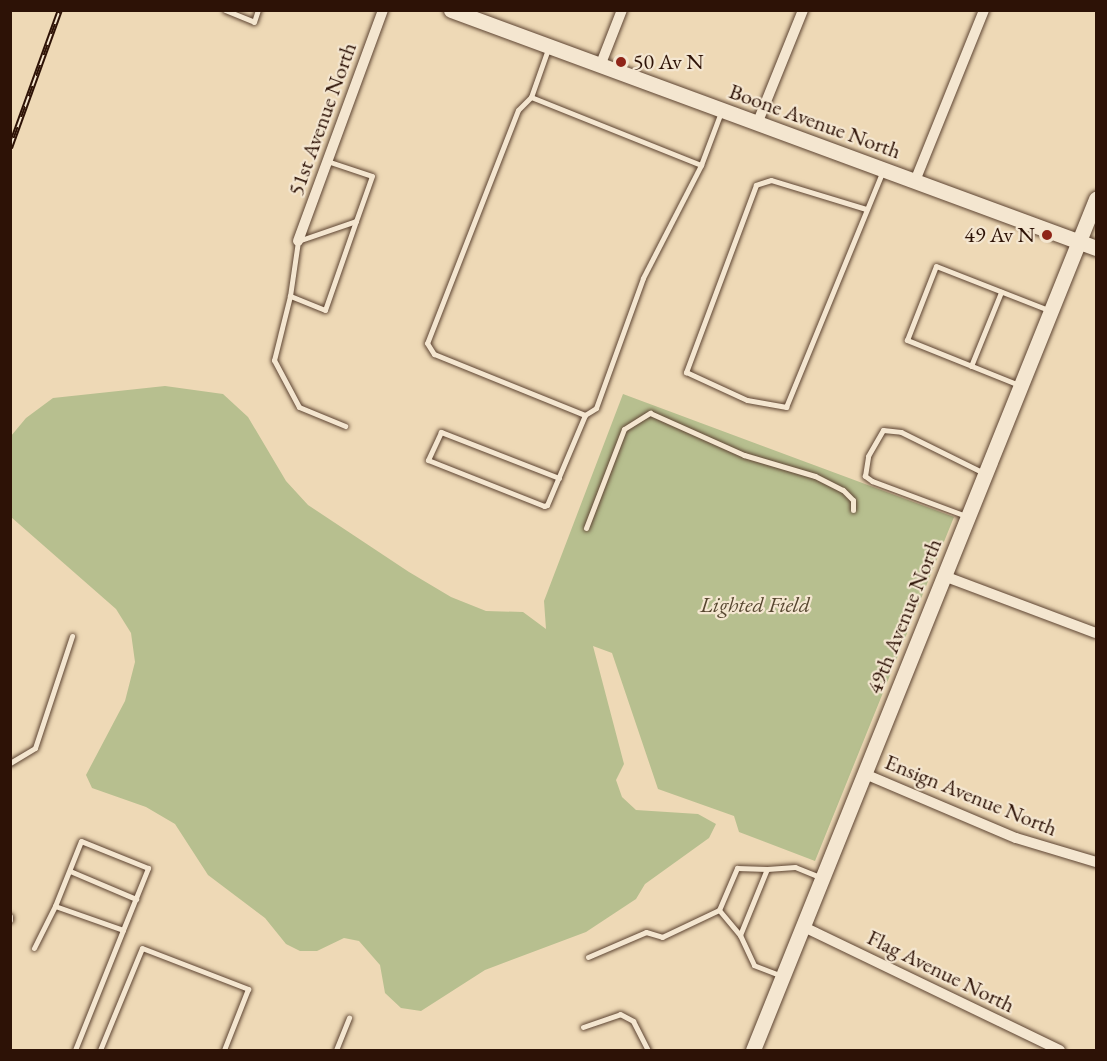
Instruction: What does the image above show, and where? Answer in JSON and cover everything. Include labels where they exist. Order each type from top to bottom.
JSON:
[{"type":"street","name":"51st Avenue North","points":[[298,241],[383,10]]},
{"type":"street","name":"Boone Avenue North","points":[[451,10],[1096,248]]},
{"type":"street","points":[[600,66],[622,10]]},
{"type":"street","points":[[757,124],[803,10]]},
{"type":"street","points":[[915,181],[984,10]]},
{"type":"street","name":"49th Avenue North","points":[[753,1050],[1096,198]]},
{"type":"street","points":[[944,576],[1096,633]]},
{"type":"street","name":"Ensign Avenue North","points":[[865,774],[1016,838],[1096,862]]},
{"type":"street","name":"Flag Avenue North","points":[[804,927],[1060,1050]]},
{"type":"lane","points":[[225,10],[254,21],[258,10]]},
{"type":"lane","points":[[549,47],[531,97],[518,110],[427,343],[434,354],[585,415]]},
{"type":"lane","points":[[531,97],[701,165]]},
{"type":"lane","points":[[559,478],[441,432],[428,460],[544,506],[559,478],[585,415],[596,408],[643,278],[701,165],[722,110]]},
{"type":"lane","points":[[290,296],[325,309],[372,176],[327,161]]},
{"type":"lane","points":[[866,209],[771,180],[756,185],[686,372],[747,400],[786,407],[884,170]]},
{"type":"lane","points":[[345,426],[299,407],[274,360],[290,296],[298,241],[356,221]]},
{"type":"lane","points":[[1020,386],[907,340],[936,266],[1050,311]]},
{"type":"lane","points":[[971,366],[1001,292]]},
{"type":"lane","points":[[586,528],[624,429],[650,413],[744,455],[824,481],[848,495],[853,510]]},
{"type":"lane","points":[[968,516],[872,481],[865,476],[868,456],[883,430],[901,432],[986,474]]},
{"type":"lane","points":[[10,763],[35,748],[72,636]]},
{"type":"lane","points":[[34,948],[55,906],[81,841],[148,868],[75,1050]]},
{"type":"lane","points":[[588,957],[646,932],[662,937],[719,910],[737,868],[795,867],[823,878]]},
{"type":"lane","points":[[740,935],[767,869]]},
{"type":"lane","points":[[70,871],[136,899]]},
{"type":"lane","points":[[55,906],[123,930]]},
{"type":"lane","points":[[719,910],[740,935],[754,964],[783,976]]},
{"type":"lane","points":[[100,1050],[142,948],[248,989],[224,1050]]},
{"type":"lane","points":[[583,1027],[620,1014],[633,1021],[648,1050]]},
{"type":"lane","points":[[336,1050],[349,1017]]},
{"type":"green space","name":"Lighted Field","points":[[165,386],[223,394],[248,417],[286,481],[308,505],[409,572],[451,597],[486,611],[523,612],[546,629],[544,601],[623,394],[954,517],[815,861],[739,832],[734,816],[658,789],[612,653],[593,646],[624,764],[616,780],[622,797],[636,810],[698,814],[716,824],[709,838],[645,884],[636,899],[586,932],[485,970],[421,1011],[401,1008],[385,993],[380,965],[359,941],[344,938],[317,951],[300,951],[286,944],[265,918],[208,875],[175,824],[146,807],[92,788],[86,775],[125,701],[135,662],[131,633],[116,609],[11,517],[11,436],[26,418],[53,398]]},
{"type":"railway","points":[[10,148],[60,10]]},
{"type":"place","name":"50 Av N","points":[[621,62]]},
{"type":"place","name":"49 Av N","points":[[1047,235]]}]
